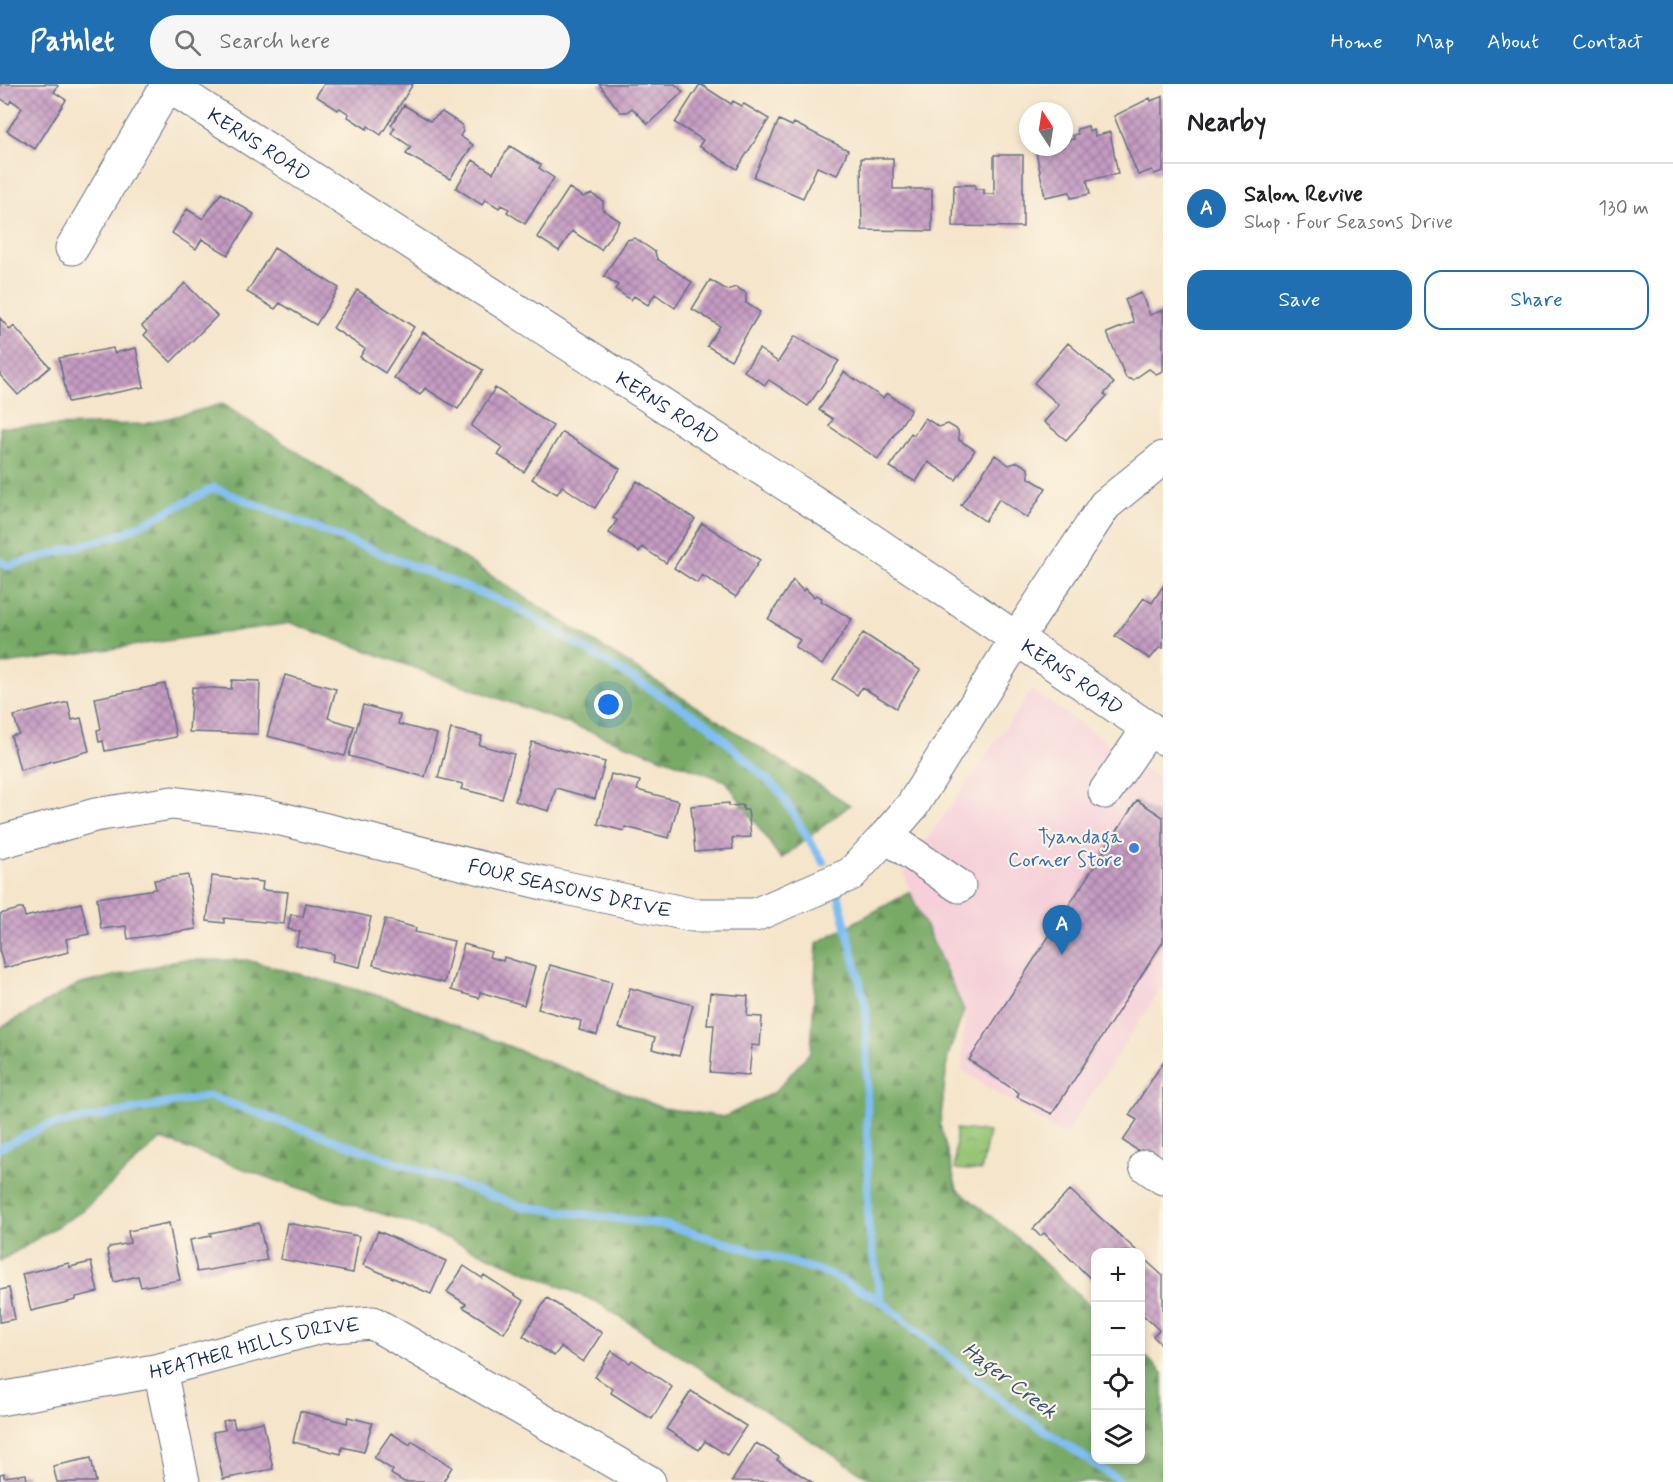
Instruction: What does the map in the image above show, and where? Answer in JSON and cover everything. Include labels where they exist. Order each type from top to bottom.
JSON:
[{"type":"street","points":[[72,248],[167,84]]},
{"type":"street","name":"KERNS ROAD","points":[[167,84],[836,516],[1156,733]]},
{"type":"street","name":"FOUR SEASONS DRIVE","points":[[0,842],[95,815],[172,803],[265,815],[543,883],[692,915],[755,915],[851,874],[886,836],[912,806],[1017,638],[1105,505],[1163,458]]},
{"type":"street","points":[[1105,792],[1156,733]]},
{"type":"street","points":[[886,836],[959,886]]},
{"type":"street","name":"HEATHER HILLS DRIVE","points":[[0,1399],[160,1370],[320,1328],[373,1323],[649,1482]]},
{"type":"street","points":[[160,1370],[183,1482]]},
{"type":"shaded area","points":[[1032,690],[1163,781],[1163,986],[1064,1136],[962,1070],[964,1010],[910,892],[904,872]]},
{"type":"green space","points":[[222,404],[850,805],[781,859],[726,781],[291,623],[0,665],[0,427],[146,424]]},
{"type":"green space","points":[[910,892],[964,1010],[948,1056],[940,1125],[957,1189],[1014,1235],[1091,1306],[1091,1464],[1145,1464],[1145,1356],[1163,1373],[1163,1482],[875,1482],[597,1302],[411,1223],[277,1181],[161,1139],[81,1212],[0,1261],[0,1028],[77,985],[180,960],[247,960],[391,999],[663,1108],[724,1117],[775,1092],[811,1051],[817,943]]},
{"type":"green space","points":[[956,1129],[989,1132],[981,1171],[955,1169]]},
{"type":"building","points":[[0,84],[55,84],[58,86],[54,92],[66,100],[35,149],[7,131],[22,108],[11,100],[9,104],[0,98]]},
{"type":"building","points":[[324,84],[413,84],[381,135],[348,117],[349,114],[340,108],[338,110],[316,96]]},
{"type":"building","points":[[599,84],[675,84],[683,92],[648,124],[632,108],[627,112],[620,112]]},
{"type":"building","points":[[700,84],[731,104],[733,101],[742,106],[744,104],[769,119],[737,169],[699,146],[703,140],[675,123]]},
{"type":"building","points":[[1163,96],[1163,171],[1154,174],[1152,170],[1138,175],[1114,116],[1150,98],[1151,101]]},
{"type":"building","points":[[404,105],[430,121],[442,112],[462,125],[463,131],[460,136],[473,145],[450,179],[406,154],[411,147],[391,133],[395,128],[391,125]]},
{"type":"building","points":[[779,120],[792,126],[794,123],[848,150],[837,175],[817,167],[803,198],[754,177]]},
{"type":"building","points":[[1088,126],[1089,131],[1094,130],[1095,136],[1110,132],[1118,174],[1087,180],[1090,194],[1071,198],[1070,192],[1045,197],[1037,156],[1073,156],[1073,135],[1078,134],[1077,129]]},
{"type":"building","points":[[510,146],[541,165],[539,168],[554,178],[525,224],[507,212],[509,209],[501,205],[499,208],[485,199],[482,205],[456,188],[473,160],[493,173]]},
{"type":"building","points":[[994,155],[1023,156],[1023,227],[953,226],[954,185],[975,185],[975,189],[984,189],[984,194],[994,194]]},
{"type":"building","points":[[861,158],[893,158],[893,189],[932,189],[932,231],[862,230]]},
{"type":"building","points":[[569,188],[583,197],[592,194],[603,201],[603,210],[620,221],[601,250],[572,231],[559,251],[537,237]]},
{"type":"building","points":[[221,193],[254,214],[228,255],[202,239],[196,249],[172,233],[187,209],[203,219]]},
{"type":"building","points":[[635,238],[655,252],[657,259],[692,282],[675,308],[655,294],[648,305],[634,296],[631,300],[615,289],[618,285],[604,276],[627,240]]},
{"type":"building","points":[[274,248],[339,288],[316,325],[280,303],[275,309],[247,292]]},
{"type":"building","points":[[710,280],[727,290],[736,287],[746,293],[746,303],[760,312],[731,360],[707,346],[720,326],[692,309]]},
{"type":"building","points":[[185,283],[217,316],[171,362],[144,335],[147,332],[142,326]]},
{"type":"building","points":[[357,290],[414,327],[385,373],[360,357],[365,349],[333,328]]},
{"type":"building","points":[[1141,293],[1150,315],[1163,310],[1163,371],[1156,374],[1149,369],[1133,380],[1126,378],[1107,333],[1134,322],[1125,300]]},
{"type":"building","points":[[0,318],[10,330],[14,326],[50,367],[18,395],[0,375]]},
{"type":"building","points":[[423,332],[483,370],[458,409],[425,388],[420,395],[394,378]]},
{"type":"building","points":[[795,336],[839,361],[808,406],[769,380],[765,385],[744,371],[759,349],[778,362]]},
{"type":"building","points":[[1068,343],[1114,383],[1104,394],[1107,396],[1066,440],[1044,422],[1059,405],[1034,383]]},
{"type":"building","points":[[113,348],[114,353],[136,348],[144,387],[68,402],[59,358]]},
{"type":"building","points":[[844,372],[883,398],[887,393],[911,410],[878,459],[829,426],[833,419],[819,410]]},
{"type":"building","points":[[495,388],[553,426],[524,472],[498,455],[503,448],[471,426]]},
{"type":"building","points":[[925,418],[939,427],[948,424],[958,430],[959,440],[975,450],[956,480],[928,462],[916,482],[890,467],[911,433],[914,435]]},
{"type":"building","points":[[562,432],[620,469],[595,508],[562,486],[557,494],[532,479]]},
{"type":"building","points":[[995,455],[1009,465],[1018,462],[1028,468],[1029,478],[1046,488],[1027,518],[999,499],[985,521],[961,505]]},
{"type":"building","points":[[637,481],[695,519],[666,563],[642,547],[639,552],[609,533],[617,520],[613,518]]},
{"type":"building","points":[[702,523],[760,560],[736,597],[702,575],[697,583],[674,568]]},
{"type":"building","points":[[793,580],[803,591],[805,588],[814,597],[816,595],[822,598],[821,601],[852,619],[822,665],[795,647],[800,640],[768,619]]},
{"type":"building","points":[[1163,586],[1163,648],[1159,648],[1150,659],[1115,636],[1144,598],[1152,603]]},
{"type":"building","points":[[863,633],[920,670],[896,708],[862,687],[857,695],[833,679]]},
{"type":"building","points":[[285,675],[336,689],[328,718],[354,726],[345,756],[267,736]]},
{"type":"building","points":[[232,680],[260,681],[258,734],[189,732],[192,687],[231,689]]},
{"type":"building","points":[[165,684],[176,737],[105,751],[103,741],[99,742],[97,730],[101,729],[95,698]]},
{"type":"building","points":[[68,702],[72,720],[81,718],[89,751],[20,770],[11,736],[19,734],[14,716]]},
{"type":"building","points":[[363,705],[400,715],[398,724],[437,734],[425,777],[349,756]]},
{"type":"building","points":[[451,729],[482,736],[479,745],[514,754],[502,799],[461,789],[463,784],[438,778]]},
{"type":"building","points":[[532,742],[605,762],[595,799],[556,788],[549,811],[515,801]]},
{"type":"building","points":[[611,774],[640,781],[637,790],[679,801],[669,838],[625,827],[624,831],[598,824]]},
{"type":"building","points":[[1137,800],[1163,817],[1163,942],[1052,1114],[1017,1097],[1019,1093],[969,1060]]},
{"type":"building","points":[[729,803],[729,806],[743,805],[743,810],[748,810],[751,837],[732,838],[733,849],[695,852],[691,806]]},
{"type":"building","points":[[188,875],[196,929],[128,939],[126,926],[101,929],[97,898],[156,889],[154,880]]},
{"type":"building","points":[[212,876],[263,882],[262,890],[288,892],[284,924],[224,918],[224,923],[207,921]]},
{"type":"building","points":[[81,903],[89,934],[66,939],[69,952],[4,968],[0,952],[0,914],[23,908],[25,917]]},
{"type":"building","points":[[306,903],[371,917],[360,967],[332,961],[334,954],[296,946],[300,932],[288,929],[291,914],[303,917]]},
{"type":"building","points":[[385,919],[416,928],[415,932],[454,941],[444,983],[373,965]]},
{"type":"building","points":[[464,944],[491,952],[489,957],[503,961],[504,957],[535,967],[524,1005],[480,992],[479,998],[451,990]]},
{"type":"building","points":[[550,965],[612,982],[597,1035],[579,1030],[581,1021],[538,1009]]},
{"type":"building","points":[[630,988],[693,1005],[679,1056],[652,1049],[655,1038],[619,1028]]},
{"type":"building","points":[[710,993],[748,996],[747,1016],[762,1017],[760,1046],[752,1045],[749,1075],[710,1072],[714,1025],[707,1025]]},
{"type":"building","points":[[1163,1062],[1163,1158],[1159,1164],[1123,1141],[1137,1120],[1129,1115]]},
{"type":"building","points":[[1070,1190],[1134,1248],[1091,1248],[1091,1279],[1044,1233],[1040,1236],[1033,1229]]},
{"type":"building","points":[[169,1223],[180,1280],[141,1287],[138,1276],[114,1282],[107,1250],[110,1247],[130,1243],[128,1231]]},
{"type":"building","points":[[259,1223],[267,1260],[197,1272],[190,1240],[211,1236],[210,1233]]},
{"type":"building","points":[[287,1223],[359,1236],[353,1273],[280,1259]]},
{"type":"building","points":[[378,1231],[446,1261],[431,1294],[363,1265]]},
{"type":"building","points":[[1145,1260],[1163,1276],[1163,1346],[1153,1336],[1159,1330],[1145,1317]]},
{"type":"building","points":[[91,1262],[98,1292],[31,1311],[22,1274],[69,1263],[70,1267]]},
{"type":"building","points":[[464,1266],[482,1278],[484,1275],[524,1301],[504,1333],[463,1307],[466,1304],[447,1292]]},
{"type":"building","points":[[9,1288],[15,1319],[0,1322],[0,1290]]},
{"type":"building","points":[[547,1298],[602,1333],[583,1362],[561,1347],[554,1356],[523,1336]]},
{"type":"building","points":[[612,1351],[630,1363],[632,1360],[672,1387],[652,1419],[611,1393],[613,1389],[595,1377]]},
{"type":"building","points":[[691,1391],[746,1426],[727,1455],[705,1441],[699,1450],[666,1429]]},
{"type":"building","points":[[300,1411],[347,1423],[348,1417],[372,1423],[364,1452],[342,1447],[341,1454],[293,1442]]},
{"type":"building","points":[[233,1419],[235,1428],[263,1422],[273,1469],[223,1479],[213,1432],[225,1430],[223,1421]]},
{"type":"building","points":[[391,1433],[410,1445],[412,1441],[452,1467],[443,1482],[404,1482],[391,1474],[393,1470],[374,1458]]},
{"type":"building","points":[[756,1443],[779,1457],[777,1460],[812,1482],[732,1481]]},
{"type":"building","points":[[91,1458],[96,1482],[57,1482],[53,1466]]},
{"type":"building","points":[[4,1473],[4,1477],[26,1474],[27,1482],[0,1482],[0,1474]]},
{"type":"waterway","points":[[0,561],[9,566],[122,534],[214,488],[514,606],[708,724],[779,791],[823,862]]},
{"type":"waterway","points":[[836,886],[866,1007],[868,1224],[881,1301]]},
{"type":"waterway","name":"Hager Creek","points":[[0,1148],[46,1126],[209,1096],[520,1206],[666,1225],[827,1273],[881,1301],[1009,1406],[1121,1482]]},
{"type":"place","name":"Tyandaga Corner Store","points":[[1134,848]]},
{"type":"place","name":"Salon Revive","points":[[1062,955]]}]
